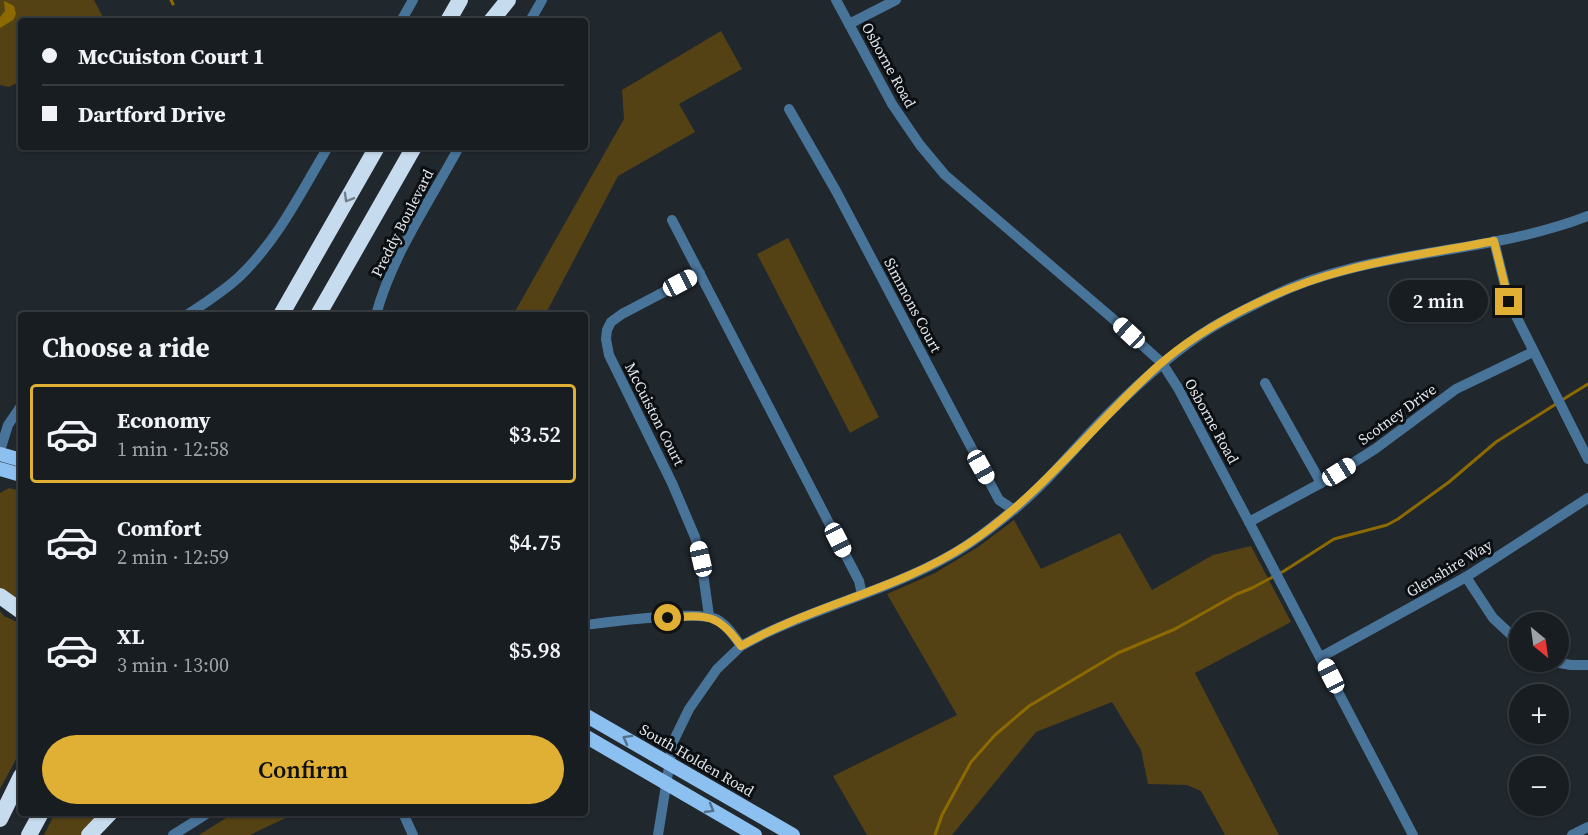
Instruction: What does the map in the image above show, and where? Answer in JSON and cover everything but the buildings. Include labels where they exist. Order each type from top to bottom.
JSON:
[{"type":"highway","points":[[450,18],[460,0]]},
{"type":"highway","points":[[487,18],[497,0]]},
{"type":"highway","points":[[493,18],[508,0]]},
{"type":"highway","points":[[283,312],[375,150]]},
{"type":"highway","points":[[320,312],[412,150]]},
{"type":"highway","points":[[0,596],[18,609]]},
{"type":"highway","points":[[0,819],[18,782]]},
{"type":"highway","points":[[29,835],[38,816]]},
{"type":"highway","points":[[89,835],[107,816]]},
{"type":"main road","points":[[0,453],[18,459]]},
{"type":"main road","points":[[0,469],[18,474]]},
{"type":"main road","name":"South Holden Road","points":[[588,718],[793,835]]},
{"type":"main road","points":[[588,738],[755,835]]},
{"type":"street","points":[[403,18],[414,0]]},
{"type":"street","points":[[532,18],[542,0]]},
{"type":"street","name":"Osborne Road","points":[[836,0],[892,104],[920,145],[945,175],[1162,363],[1178,388],[1413,835]]},
{"type":"street","points":[[849,24],[896,0]]},
{"type":"street","name":"Simmons Court","points":[[789,109],[836,191],[999,500],[1014,510]]},
{"type":"street","points":[[191,312],[239,278],[265,249],[326,150]]},
{"type":"street","name":"Preddy Boulevard","points":[[377,312],[397,261],[457,150]]},
{"type":"street","points":[[658,835],[673,742],[699,693],[717,669],[741,646],[782,625],[862,594],[949,556],[1014,510],[1111,411],[1162,363],[1211,328],[1272,296],[1307,281],[1345,270],[1494,241],[1588,216]]},
{"type":"street","points":[[672,220],[859,581],[862,594]]},
{"type":"street","points":[[1494,241],[1509,302],[1588,459]]},
{"type":"street","name":"McCuiston Court","points":[[700,273],[616,318],[607,330],[606,339],[612,362],[672,483],[692,529],[701,559],[709,616]]},
{"type":"street","name":"Scotney Drive","points":[[1249,522],[1321,483],[1375,450],[1456,389],[1533,352]]},
{"type":"street","points":[[1265,383],[1321,483]]},
{"type":"street","points":[[0,453],[8,425],[18,410]]},
{"type":"street","name":"Glenshire Way","points":[[1321,657],[1466,577],[1588,498]]},
{"type":"street","points":[[1466,577],[1493,618],[1509,633]]},
{"type":"street","points":[[588,625],[709,616],[721,622],[741,646]]},
{"type":"street","points":[[1569,663],[1588,665]]},
{"type":"street","points":[[173,835],[203,816]]},
{"type":"street","points":[[404,816],[413,835]]},
{"type":"street","points":[[1572,835],[1588,827]]},
{"type":"shaded area","points":[[0,0],[94,0],[103,18],[18,18],[18,82],[9,87],[0,85]]},
{"type":"shaded area","points":[[4,1],[14,6],[16,14],[13,20],[0,28],[0,17],[5,11]]},
{"type":"shaded area","points":[[721,31],[742,69],[679,104],[695,132],[618,176],[547,312],[515,312],[624,119],[622,90]]},
{"type":"shaded area","points":[[788,238],[879,417],[850,433],[757,254]]},
{"type":"shaded area","points":[[9,488],[18,490],[18,603],[0,588],[0,493]]},
{"type":"shaded area","points":[[1014,520],[1041,569],[1120,533],[1152,590],[1213,555],[1251,546],[1291,622],[1195,673],[1279,835],[1225,835],[1201,791],[1187,785],[1148,784],[1141,750],[1112,702],[1036,732],[952,835],[867,835],[833,776],[957,715],[887,594],[935,573],[978,547]]},
{"type":"shaded area","points":[[0,611],[4,616],[18,623],[18,756],[0,789]]},
{"type":"shaded area","points":[[54,816],[100,816],[82,835],[44,835]]},
{"type":"shaded area","points":[[229,816],[290,816],[250,835],[199,835]]},
{"type":"waterway","points":[[171,0],[173,4]]},
{"type":"waterway","points":[[1562,400],[1588,384]]},
{"type":"waterway","points":[[935,835],[942,815],[971,762],[995,735],[1029,706],[1118,653],[1175,629],[1284,571],[1334,539],[1387,525],[1398,519],[1449,482],[1496,442],[1556,404]]},
{"type":"route","points":[[668,618],[709,616],[728,628],[741,646],[782,625],[949,556],[1014,510],[1111,411],[1162,363],[1211,328],[1272,296],[1307,281],[1345,270],[1494,241],[1509,302]]}]
